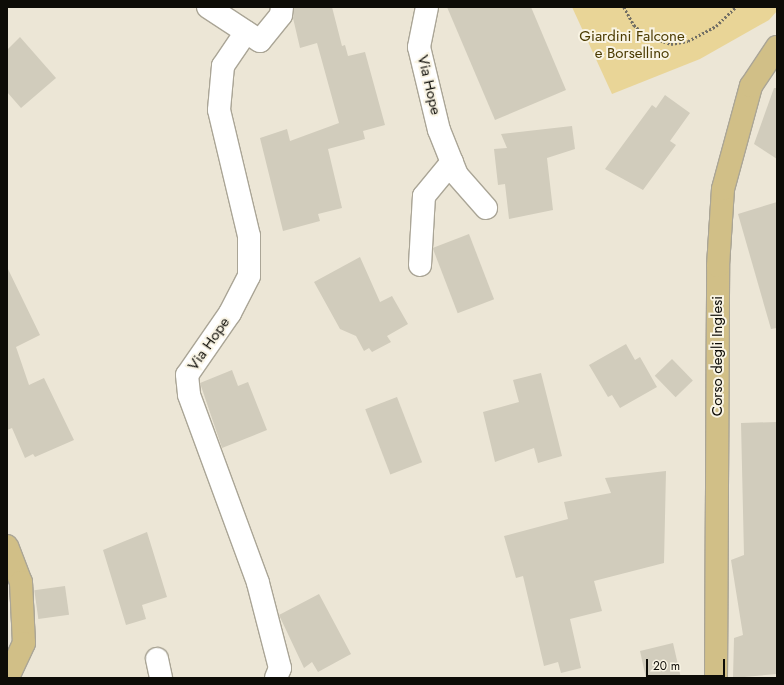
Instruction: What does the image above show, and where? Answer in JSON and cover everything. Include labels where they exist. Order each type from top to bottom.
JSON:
[{"type":"main road","name":"Corso degli Inglesi","points":[[716,678],[718,266],[724,189],[751,86],[777,46]]},
{"type":"main road","points":[[7,546],[21,582],[24,643],[8,678]]},
{"type":"street","points":[[208,7],[260,41],[281,15],[282,7]]},
{"type":"street","name":"Via Hope","points":[[427,7],[419,46],[439,130],[457,175],[486,208]]},
{"type":"street","name":"Via Hope","points":[[246,32],[223,66],[219,110],[249,236],[249,276],[230,313],[187,375],[189,395],[258,583],[280,668],[276,678]]},
{"type":"street","points":[[420,265],[424,196],[452,162]]},
{"type":"path","points":[[624,7],[634,25],[645,35],[670,44],[688,41],[716,26],[736,7]]},
{"type":"green space","name":"Giardini Falcone e Borsellino","points":[[572,7],[777,7],[777,11],[769,20],[700,59],[612,94]]},
{"type":"building","points":[[294,7],[332,7],[342,46],[345,45],[348,56],[365,52],[385,125],[363,131],[365,139],[328,149],[342,208],[318,214],[320,221],[283,231],[260,138],[287,129],[290,141],[339,123],[317,43],[300,48],[293,18]]},
{"type":"building","points":[[447,7],[531,7],[566,90],[495,120]]},
{"type":"building","points":[[20,37],[56,78],[21,108],[7,92],[7,50]]},
{"type":"building","points":[[774,88],[777,88],[777,159],[754,144]]},
{"type":"building","points":[[665,95],[690,113],[670,141],[676,145],[643,190],[605,169],[652,105],[656,108]]},
{"type":"building","points":[[572,126],[575,149],[547,158],[553,210],[509,219],[505,184],[498,185],[494,149],[507,148],[501,134]]},
{"type":"building","points":[[777,202],[777,328],[771,329],[738,214]]},
{"type":"building","points":[[469,234],[494,299],[458,313],[433,248]]},
{"type":"building","points":[[360,257],[380,302],[392,296],[408,324],[387,336],[391,342],[372,352],[369,348],[364,351],[356,336],[340,329],[314,282]]},
{"type":"building","points":[[7,267],[40,335],[16,347],[29,385],[44,378],[74,440],[35,457],[33,454],[25,458],[12,428],[7,430]]},
{"type":"building","points":[[626,344],[635,360],[640,357],[657,387],[620,408],[612,395],[608,397],[589,365]]},
{"type":"building","points":[[672,359],[693,381],[676,397],[655,376]]},
{"type":"building","points":[[232,370],[238,386],[248,382],[267,430],[222,448],[200,383]]},
{"type":"building","points":[[541,373],[562,456],[538,463],[534,448],[495,462],[483,412],[519,402],[513,380]]},
{"type":"building","points":[[397,397],[422,462],[390,475],[365,409]]},
{"type":"building","points":[[777,422],[777,674],[733,678],[734,638],[743,635],[731,560],[744,555],[741,423]]},
{"type":"building","points":[[666,471],[664,563],[594,581],[602,611],[570,619],[581,668],[561,673],[558,662],[544,666],[523,576],[516,578],[504,536],[568,519],[564,502],[611,493],[605,478]]},
{"type":"building","points":[[147,532],[167,597],[142,605],[146,619],[126,625],[103,550]]},
{"type":"building","points":[[65,586],[69,615],[38,619],[34,590]]},
{"type":"building","points":[[319,594],[351,654],[318,672],[312,662],[304,668],[279,615]]},
{"type":"building","points":[[673,643],[681,678],[646,678],[640,651]]}]
